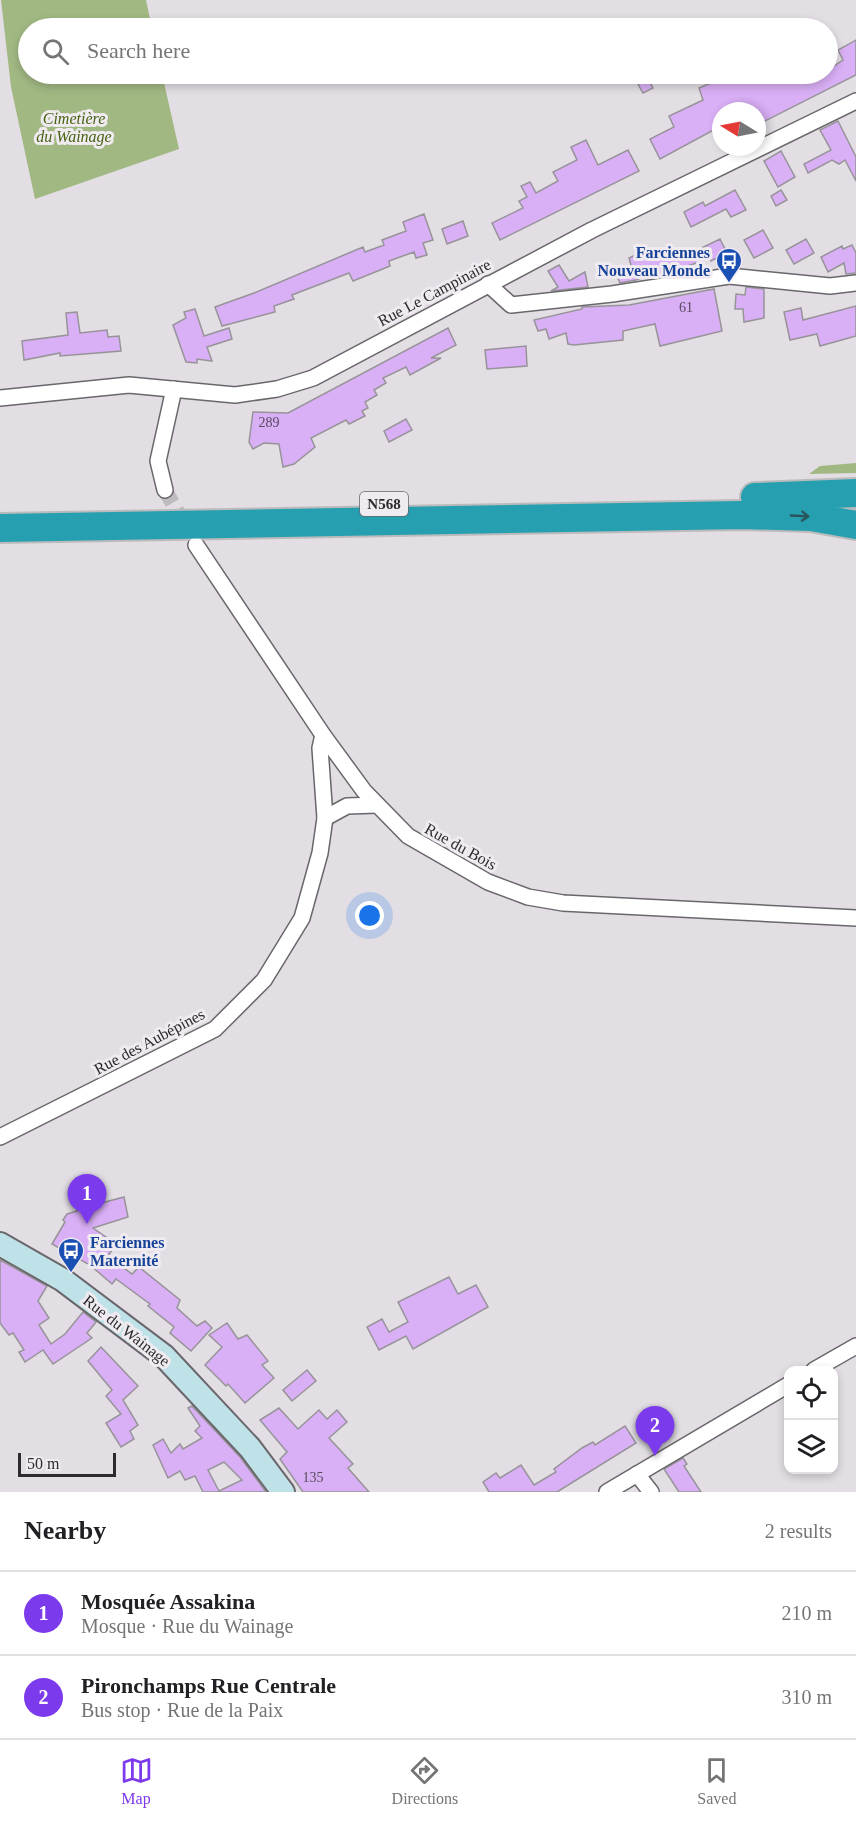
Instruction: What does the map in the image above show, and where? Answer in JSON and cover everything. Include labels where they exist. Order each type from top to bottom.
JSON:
[{"type":"highway","points":[[817,495],[856,493]]},
{"type":"highway","points":[[817,495],[856,498]]},
{"type":"highway","name":"N568","points":[[0,511],[817,495]]},
{"type":"highway","name":"N568","points":[[0,528],[742,515],[811,517],[856,525]]},
{"type":"street","name":"Rue Le Campinaire","points":[[0,398],[129,386],[174,388],[235,395],[277,388],[312,378],[592,230],[856,100]]},
{"type":"street","points":[[488,284],[511,304],[612,294],[729,276],[830,286],[856,283]]},
{"type":"street","points":[[165,490],[158,461],[174,388]]},
{"type":"street","name":"Rue du Bois","points":[[196,544],[323,735],[377,805],[408,836],[448,862],[488,882],[528,897],[563,903],[856,918]]},
{"type":"street","name":"Rue des Aubépines","points":[[0,1137],[215,1029],[264,980],[302,918],[320,853],[325,818],[320,748],[323,735]]},
{"type":"street","points":[[325,818],[347,806],[377,805]]},
{"type":"street","name":"Rue du Wainage","points":[[0,1244],[63,1280],[164,1356],[250,1448],[283,1492]]},
{"type":"street","points":[[822,1366],[856,1346]]},
{"type":"street","points":[[607,1492],[784,1388]]},
{"type":"street","points":[[637,1473],[651,1492]]},
{"type":"green space","name":"Cimetière du Wainage","points":[[1,0],[146,0],[150,18],[18,18],[18,84],[164,84],[179,149],[35,199],[11,87]]},
{"type":"green space","points":[[856,463],[856,473],[809,474],[820,466]]},
{"type":"building","points":[[856,40],[856,75],[766,120],[766,102],[712,102],[712,131],[660,159],[650,139],[674,127],[669,116],[703,100],[699,88],[708,84],[838,84],[838,63],[843,60],[838,50]]},
{"type":"building","points":[[638,84],[651,84],[653,88],[643,93]]},
{"type":"building","points":[[838,121],[856,157],[856,181],[845,160],[839,164],[832,160],[808,173],[804,164],[831,150],[820,130]]},
{"type":"building","points":[[586,140],[598,165],[628,150],[639,171],[500,240],[492,223],[523,208],[519,201],[527,197],[521,186],[530,182],[536,193],[558,181],[553,172],[577,160],[571,147]]},
{"type":"building","points":[[781,151],[795,177],[778,187],[764,161]]},
{"type":"building","points":[[735,190],[746,210],[731,217],[726,209],[691,227],[684,212],[703,202],[705,206]]},
{"type":"building","points":[[781,190],[787,200],[776,206],[771,196]]},
{"type":"building","points":[[424,214],[433,240],[423,243],[427,255],[416,258],[414,252],[389,261],[390,266],[353,281],[349,273],[292,295],[294,299],[274,306],[275,312],[222,326],[215,307],[363,247],[365,252],[384,245],[382,240],[406,231],[403,222]]},
{"type":"building","points":[[463,221],[468,236],[447,244],[442,229]]},
{"type":"building","points":[[763,230],[773,248],[754,258],[744,240]]},
{"type":"building","points":[[720,239],[727,253],[711,261],[710,258],[660,276],[658,271],[636,280],[620,283],[615,272],[631,265],[629,258],[643,252],[645,259],[653,255],[655,260],[686,248],[689,254]]},
{"type":"building","points":[[806,239],[814,253],[794,264],[786,250]]},
{"type":"building","points":[[852,245],[856,253],[856,273],[846,274],[844,263],[828,272],[821,257],[842,246],[843,249]]},
{"type":"building","points":[[559,265],[569,281],[585,272],[588,287],[551,291],[558,287],[548,271]]},
{"type":"building","points":[[746,287],[764,289],[764,318],[744,322],[743,309],[735,309],[736,294],[745,295]]},
{"type":"building","points":[[714,289],[722,331],[660,346],[655,324],[623,331],[623,340],[574,345],[568,344],[566,333],[549,339],[546,329],[538,331],[534,320],[582,309],[582,307],[629,305]]},
{"type":"building","points":[[856,306],[856,336],[820,346],[817,334],[790,340],[784,312],[801,308],[803,320]]},
{"type":"building","points":[[195,309],[204,336],[229,328],[232,339],[207,347],[212,361],[197,359],[197,363],[186,362],[173,325],[186,318],[184,312]]},
{"type":"building","points":[[77,312],[80,333],[107,330],[108,337],[119,336],[121,351],[60,356],[60,353],[24,360],[22,341],[68,335],[66,313]]},
{"type":"building","points":[[448,328],[456,345],[431,358],[441,358],[410,375],[406,367],[383,378],[386,383],[374,390],[377,395],[365,402],[368,408],[362,411],[365,416],[349,424],[346,420],[311,438],[315,447],[294,464],[283,467],[279,444],[264,443],[253,449],[249,442],[253,412],[288,413]]},
{"type":"building","points":[[526,346],[527,366],[487,369],[485,350]]},
{"type":"building","points":[[406,419],[412,430],[389,442],[384,431]]},
{"type":"building","points":[[124,1197],[128,1217],[93,1228],[116,1244],[106,1259],[113,1260],[132,1274],[139,1267],[180,1300],[177,1308],[197,1326],[205,1321],[212,1328],[191,1351],[170,1333],[174,1327],[148,1306],[150,1304],[116,1279],[112,1284],[90,1265],[52,1244],[67,1214],[77,1211],[75,1203],[87,1199],[90,1206]]},
{"type":"building","points":[[0,1260],[47,1286],[38,1301],[49,1318],[39,1325],[51,1344],[65,1334],[83,1312],[96,1322],[87,1333],[92,1338],[53,1364],[43,1350],[25,1362],[19,1352],[24,1350],[13,1333],[9,1335],[0,1323]]},
{"type":"building","points":[[449,1277],[458,1294],[476,1285],[488,1307],[413,1349],[406,1336],[379,1350],[367,1327],[382,1319],[389,1332],[408,1322],[398,1302]]},
{"type":"building","points":[[227,1323],[238,1339],[247,1335],[268,1361],[262,1365],[274,1378],[245,1403],[228,1384],[226,1386],[205,1365],[222,1347],[209,1335]]},
{"type":"building","points":[[101,1347],[138,1386],[123,1400],[138,1425],[130,1431],[134,1439],[121,1447],[106,1423],[121,1414],[106,1396],[112,1390],[88,1361]]},
{"type":"building","points":[[307,1370],[316,1381],[292,1401],[283,1390]]},
{"type":"building","points":[[192,1406],[240,1457],[266,1492],[203,1492],[195,1476],[185,1480],[180,1471],[168,1478],[153,1445],[163,1439],[171,1453],[180,1444],[183,1449],[202,1438],[195,1431],[200,1426],[188,1408]],"holes":[[[224,1462],[242,1480],[219,1491],[208,1470]]]},
{"type":"building","points":[[279,1408],[298,1429],[319,1410],[327,1419],[337,1410],[347,1422],[329,1438],[353,1464],[348,1468],[369,1492],[303,1492],[280,1459],[287,1452],[260,1420]]},
{"type":"building","points":[[625,1426],[636,1443],[557,1492],[489,1492],[483,1482],[496,1473],[500,1478],[521,1465],[534,1485],[556,1472],[554,1469],[582,1448],[593,1442],[595,1445]]},
{"type":"building","points":[[683,1458],[687,1464],[684,1466],[701,1492],[679,1492],[664,1469]]},
{"type":"tunnel","points":[[165,490],[186,527]]},
{"type":"place","name":"Farciennes Nouveau Monde","points":[[729,284]]},
{"type":"place","name":"Mosquée Assakina","points":[[87,1224]]},
{"type":"place","name":"Farciennes Maternité","points":[[71,1274]]},
{"type":"place","name":"Pironchamps Rue Centrale","points":[[655,1456]]}]
